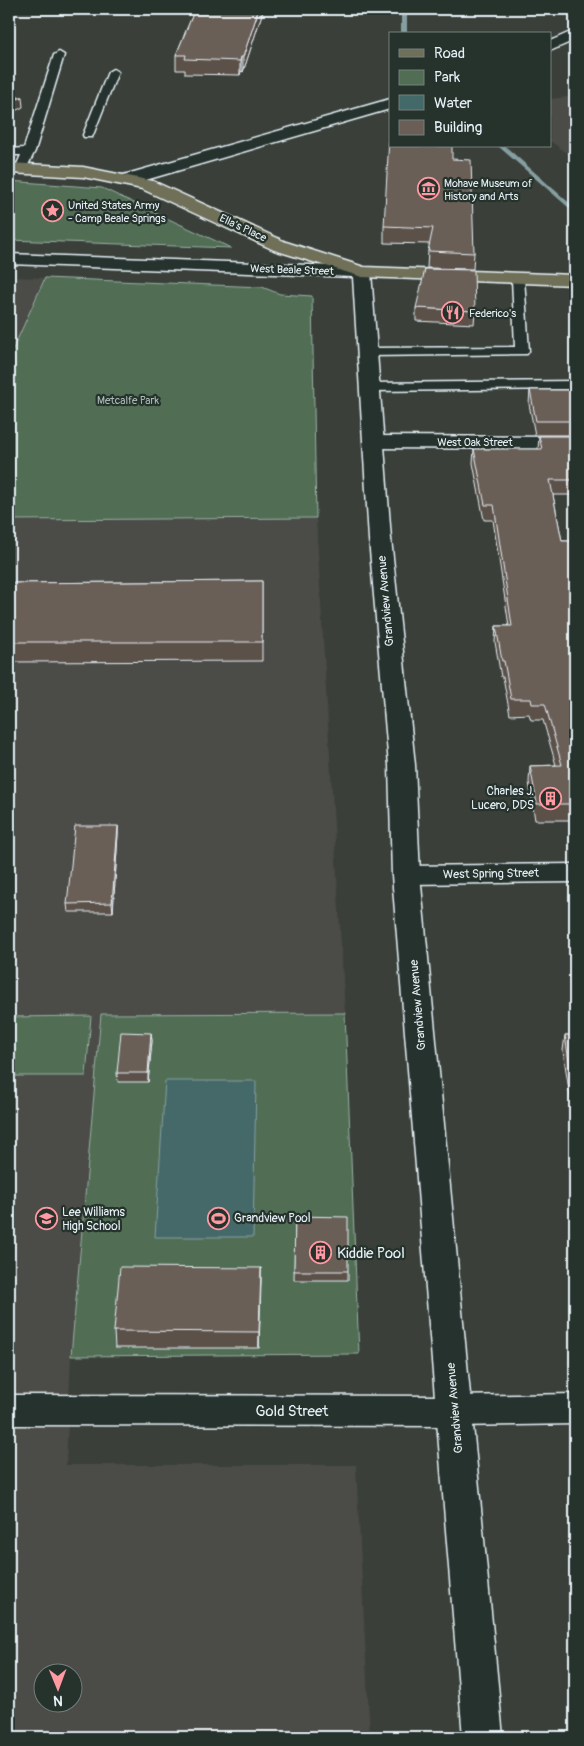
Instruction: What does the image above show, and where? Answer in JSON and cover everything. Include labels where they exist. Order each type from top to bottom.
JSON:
[{"type":"main road","points":[[552,46],[575,34]]},
{"type":"main road","points":[[126,180],[389,104]]},
{"type":"main road","name":"Ella's Place","points":[[15,168],[74,171],[126,180],[161,190],[280,246],[362,272]]},
{"type":"main road","name":"West Beale Street","points":[[9,259],[575,280]]},
{"type":"main road","name":"Grandview Avenue","points":[[362,272],[380,539],[402,766],[406,875],[483,1737]]},
{"type":"main road","name":"West Oak Street","points":[[374,442],[575,443]]},
{"type":"main road","name":"West Spring Street","points":[[406,875],[575,873]]},
{"type":"main road","name":"Gold Street","points":[[9,1410],[575,1410]]},
{"type":"lane","points":[[15,168],[29,151],[59,55]]},
{"type":"lane","points":[[88,135],[113,72]]},
{"type":"lane","points":[[9,152],[29,151]]},
{"type":"lane","points":[[368,352],[522,351],[518,278]]},
{"type":"lane","points":[[370,388],[575,386]]},
{"type":"shaded area","points":[[575,96],[575,159],[552,142],[552,99]]},
{"type":"shaded area","points":[[9,277],[45,278],[9,358]]},
{"type":"shaded area","name":"Lee Williams High School","points":[[316,518],[345,1013],[101,1014],[71,1356],[66,1465],[356,1465],[370,1737],[9,1737],[9,520]]},
{"type":"green space","points":[[9,181],[102,188],[231,248],[9,240]]},
{"type":"green space","name":"Metcalfe Park","points":[[45,278],[262,287],[280,294],[312,296],[316,518],[9,520],[9,358]]},
{"type":"green space","name":"Grandview Pool","points":[[345,1013],[359,1354],[71,1356],[101,1014]]},
{"type":"green space","points":[[91,1016],[86,1076],[9,1076],[9,1017]]},
{"type":"water","points":[[165,1081],[256,1081],[253,1237],[155,1237]]},
{"type":"building","points":[[195,9],[259,9],[240,61],[185,59],[186,55],[176,55]]},
{"type":"building","points":[[9,97],[22,97],[9,103]]},
{"type":"building","name":"Mohave Museum of History and Arts","points":[[389,138],[389,148],[452,148],[452,159],[471,160],[474,253],[428,251],[433,228],[384,226]]},
{"type":"building","points":[[425,269],[474,270],[475,311],[416,308]]},
{"type":"building","points":[[530,390],[575,390],[575,421],[536,421]]},
{"type":"building","points":[[539,436],[575,436],[575,480],[550,480],[562,541],[575,541],[575,804],[537,804],[530,766],[562,765],[545,704],[532,704],[531,699],[511,699],[496,626],[512,626],[494,505],[485,505],[474,449],[542,449]]},
{"type":"building","points":[[262,581],[262,642],[9,642],[9,583]]},
{"type":"building","points":[[75,826],[118,826],[112,903],[67,904]]},
{"type":"building","points":[[121,1032],[151,1033],[148,1073],[117,1073]]},
{"type":"building","points":[[565,1035],[575,1035],[575,1102]]},
{"type":"building","name":"Kiddie Pool","points":[[295,1216],[348,1217],[348,1271],[294,1271]]},
{"type":"building","points":[[120,1267],[261,1268],[259,1332],[114,1331]]},
{"type":"waterway","points":[[404,9],[404,32]]},
{"type":"waterway","points":[[503,148],[575,211]]},
{"type":"place","name":"Mohave Museum of History and Arts","points":[[428,189]]},
{"type":"place","name":"United States Army - Camp Beale Springs","points":[[52,211]]},
{"type":"place","name":"Federico's","points":[[453,313]]},
{"type":"place","name":"Charles J. Lucero, DDS","points":[[550,798]]},
{"type":"place","name":"Grandview Pool","points":[[218,1218]]},
{"type":"place","name":"Lee Williams High School","points":[[46,1219]]},
{"type":"place","name":"Kiddie Pool","points":[[321,1253]]}]
